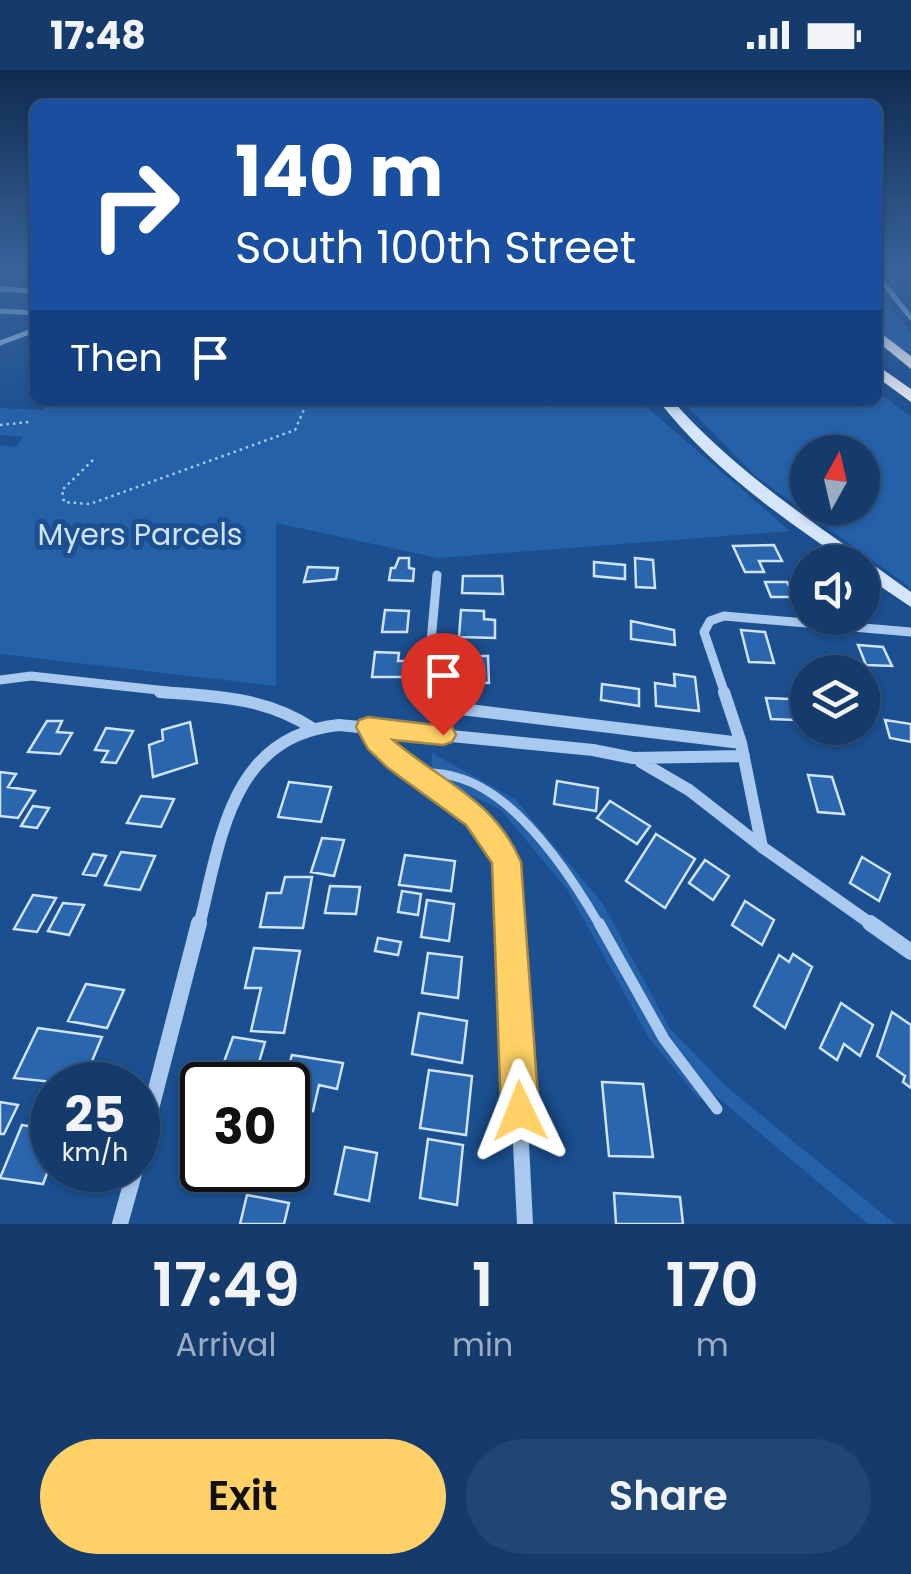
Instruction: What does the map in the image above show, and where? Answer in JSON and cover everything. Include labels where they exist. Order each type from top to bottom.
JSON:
[{"type":"highway","points":[[882,339],[911,364]]},
{"type":"highway","points":[[882,374],[911,397]]},
{"type":"main road","points":[[669,405],[724,466],[834,545]]},
{"type":"main road","points":[[880,578],[911,600]]},
{"type":"street","points":[[2,340],[30,333]]},
{"type":"street","points":[[437,575],[427,686],[437,702],[461,709],[742,750]]},
{"type":"street","points":[[762,847],[742,750],[705,638],[710,621],[724,616],[911,632]]},
{"type":"street","points":[[0,680],[31,676],[134,690],[230,697],[283,709],[312,728]]},
{"type":"street","points":[[368,727],[377,742],[476,816],[494,837],[506,862],[525,1224]]},
{"type":"street","points":[[160,1077],[234,800],[266,750],[288,736],[312,728],[368,727],[593,750],[633,758],[667,774],[911,952]]},
{"type":"street","points":[[633,758],[742,750]]},
{"type":"street","points":[[120,1224],[129,1192]]},
{"type":"lane","points":[[414,772],[432,770],[456,776],[507,803],[584,894],[660,1033],[717,1110]]},
{"type":"path","points":[[93,460],[62,490],[64,502],[90,504],[295,430],[306,405]]},
{"type":"path","points":[[0,425],[30,422]]},
{"type":"green space","points":[[882,324],[904,324],[911,333],[911,351],[882,351]]},
{"type":"green space","points":[[882,395],[911,417],[911,588],[880,566],[880,545],[851,545],[823,525],[880,525],[880,435],[790,435],[790,501],[754,475],[686,405],[882,405]]},
{"type":"green space","name":"Myers Parcels","points":[[47,405],[643,405],[790,531],[438,558],[276,523],[276,686],[0,654],[0,445],[16,447],[23,437],[0,435],[0,408],[43,410]]},
{"type":"green space","points":[[432,753],[515,799],[603,904],[670,1029],[729,1089],[895,1224],[868,1224],[711,1092],[699,1099],[649,1038],[567,889],[501,810],[431,775]]},
{"type":"building","points":[[774,545],[782,561],[759,561],[764,572],[745,572],[733,546]]},
{"type":"building","points":[[399,558],[409,558],[409,568],[414,569],[413,581],[389,580],[391,568],[395,568]]},
{"type":"building","points":[[635,558],[653,560],[655,588],[636,587]]},
{"type":"building","points":[[594,562],[625,565],[625,579],[594,576]]},
{"type":"building","points":[[308,567],[338,568],[336,579],[304,582]]},
{"type":"building","points":[[463,576],[502,576],[503,594],[462,593]]},
{"type":"building","points":[[765,582],[787,582],[790,597],[771,597]]},
{"type":"building","points":[[385,610],[409,611],[407,632],[382,632]]},
{"type":"building","points":[[461,610],[484,611],[484,619],[495,620],[495,638],[459,637]]},
{"type":"building","points":[[631,621],[674,630],[675,645],[631,639]]},
{"type":"building","points":[[741,630],[765,632],[774,663],[749,662]]},
{"type":"building","points":[[858,645],[883,647],[892,666],[880,666],[880,655],[862,655]]},
{"type":"building","points":[[375,652],[399,653],[398,661],[410,661],[408,677],[372,677]]},
{"type":"building","points":[[458,656],[488,656],[489,683],[457,682]]},
{"type":"building","points":[[674,674],[695,677],[699,711],[656,706],[655,683],[675,686]]},
{"type":"building","points":[[602,684],[639,689],[639,706],[601,700]]},
{"type":"building","points":[[766,698],[789,699],[790,720],[771,719]]},
{"type":"building","points":[[885,720],[911,724],[911,742],[890,738]]},
{"type":"building","points":[[47,721],[62,721],[57,732],[72,733],[60,754],[28,752]]},
{"type":"building","points":[[190,722],[197,763],[153,777],[149,745],[163,740],[162,730]]},
{"type":"building","points":[[106,728],[133,731],[116,763],[102,762],[108,751],[95,750]]},
{"type":"building","points":[[0,772],[16,774],[8,787],[35,791],[18,818],[0,816]]},
{"type":"building","points":[[808,775],[832,777],[844,814],[818,812]]},
{"type":"building","points":[[557,781],[598,788],[596,811],[554,804]]},
{"type":"building","points":[[289,782],[331,787],[321,822],[278,817]]},
{"type":"building","points":[[141,796],[174,799],[161,827],[127,823]]},
{"type":"building","points":[[610,801],[650,826],[637,844],[597,818]]},
{"type":"building","points":[[33,806],[49,808],[37,828],[21,826]]},
{"type":"building","points":[[656,834],[695,859],[665,908],[626,881]]},
{"type":"building","points":[[322,838],[344,840],[334,876],[311,872]]},
{"type":"building","points":[[121,852],[155,856],[140,890],[105,885]]},
{"type":"building","points":[[93,854],[106,856],[96,876],[83,874]]},
{"type":"building","points":[[405,855],[455,861],[451,891],[399,885]]},
{"type":"building","points":[[862,857],[890,874],[879,901],[850,883]]},
{"type":"building","points":[[705,860],[729,876],[713,900],[689,883]]},
{"type":"building","points":[[285,877],[312,877],[303,928],[260,927],[267,893],[281,893]]},
{"type":"building","points":[[330,886],[360,887],[356,914],[325,913]]},
{"type":"building","points":[[402,891],[421,894],[418,915],[398,912]]},
{"type":"building","points":[[33,895],[56,898],[37,932],[14,929]]},
{"type":"building","points":[[427,900],[454,904],[449,941],[421,937]]},
{"type":"building","points":[[745,901],[774,920],[762,945],[732,925]]},
{"type":"building","points":[[63,903],[84,905],[69,935],[48,931]]},
{"type":"building","points":[[378,938],[401,942],[398,955],[375,951]]},
{"type":"building","points":[[254,948],[300,951],[284,1033],[251,1031],[261,988],[245,988]]},
{"type":"building","points":[[428,953],[462,957],[458,998],[422,993]]},
{"type":"building","points":[[793,954],[812,967],[785,1028],[754,1006],[779,955],[789,962]]},
{"type":"building","points":[[86,984],[124,990],[107,1028],[68,1021]]},
{"type":"building","points":[[841,1003],[873,1025],[860,1056],[844,1044],[837,1060],[820,1048]]},
{"type":"building","points":[[892,1012],[911,1025],[911,1088],[903,1082],[905,1076],[877,1056]]},
{"type":"building","points":[[419,1013],[467,1021],[462,1063],[412,1054]]},
{"type":"building","points":[[38,1028],[102,1037],[92,1062],[30,1062],[30,1080],[14,1078]]},
{"type":"building","points":[[233,1037],[265,1042],[259,1062],[224,1062]]},
{"type":"building","points":[[292,1055],[343,1063],[337,1089],[319,1085],[310,1111],[310,1062],[290,1062]]},
{"type":"building","points":[[429,1070],[472,1076],[466,1135],[420,1128]]},
{"type":"building","points":[[602,1082],[643,1084],[653,1157],[609,1156]]},
{"type":"building","points":[[0,1102],[18,1105],[4,1134],[0,1134]]},
{"type":"building","points":[[22,1125],[30,1126],[30,1182],[0,1178]]},
{"type":"building","points":[[428,1139],[463,1145],[457,1205],[420,1198]]},
{"type":"building","points":[[345,1147],[377,1153],[369,1201],[335,1194]]},
{"type":"building","points":[[614,1193],[680,1197],[683,1224],[616,1224]]},
{"type":"building","points":[[247,1195],[289,1203],[284,1224],[240,1224]]},
{"type":"route","points":[[443,735],[368,727],[377,742],[398,760],[476,816],[494,837],[506,862],[520,1111]]}]
